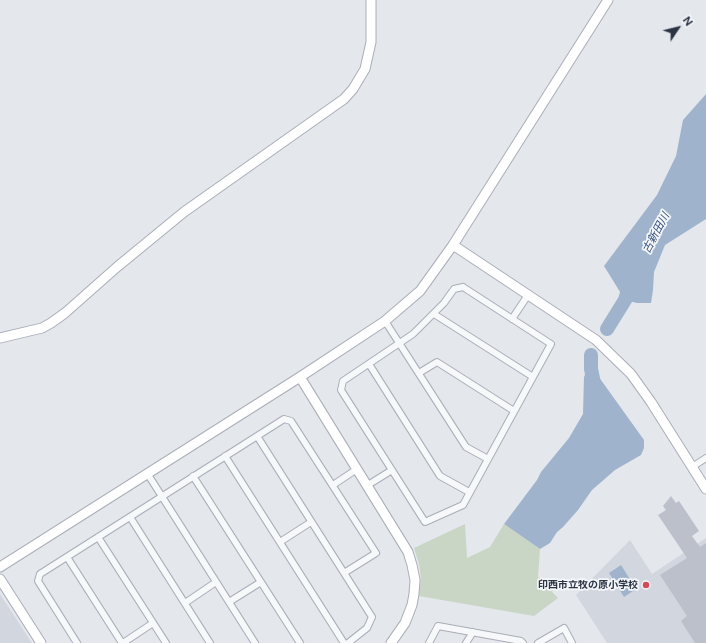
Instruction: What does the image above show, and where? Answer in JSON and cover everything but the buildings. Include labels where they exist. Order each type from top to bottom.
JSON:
[{"type":"street","points":[[0,338],[42,328],[51,324],[184,212],[344,99],[353,89],[365,69],[371,42],[371,0]]},
{"type":"street","points":[[0,567],[300,377],[385,321],[420,292],[453,245],[608,0]]},
{"type":"street","points":[[453,245],[596,340],[631,374],[651,402],[706,489]]},
{"type":"street","points":[[462,287],[551,344],[463,505],[425,522],[341,390],[342,381],[400,344],[422,327],[434,314],[454,289],[462,287]]},
{"type":"street","points":[[512,319],[528,295]]},
{"type":"street","points":[[434,314],[533,377]]},
{"type":"street","points":[[385,321],[466,447],[488,459]]},
{"type":"street","points":[[419,373],[437,362],[514,411]]},
{"type":"street","points":[[369,364],[440,476],[469,492]]},
{"type":"street","points":[[300,377],[408,552],[415,580],[414,594],[409,614],[400,632],[391,643]]},
{"type":"street","points":[[77,643],[38,581],[40,574],[284,419],[291,421],[376,553],[344,573]]},
{"type":"street","points":[[257,436],[372,617],[367,628],[348,643]]},
{"type":"street","points":[[225,456],[344,643]]},
{"type":"street","points":[[692,467],[706,458]]},
{"type":"street","points":[[333,485],[357,469]]},
{"type":"street","points":[[368,485],[392,470]]},
{"type":"street","points":[[147,473],[255,643]]},
{"type":"street","points":[[193,476],[300,643]]},
{"type":"street","points":[[130,517],[210,643]]},
{"type":"street","points":[[280,542],[311,522]]},
{"type":"street","points":[[98,537],[166,643]]},
{"type":"street","points":[[67,557],[122,643],[153,623]]},
{"type":"street","points":[[0,579],[41,643]]},
{"type":"street","points":[[185,603],[216,582]]},
{"type":"street","points":[[229,602],[261,582]]},
{"type":"street","points":[[429,643],[438,626],[521,641],[523,643]]},
{"type":"street","points":[[538,643],[564,628],[572,643]]},
{"type":"street","points":[[466,643],[473,632]]},
{"type":"shaded area","name":"印西市立牧の原小学校","points":[[706,538],[706,643],[607,643],[576,595],[630,540],[652,574]]},
{"type":"shaded area","points":[[0,594],[32,643],[0,643]]},
{"type":"green space","points":[[465,524],[467,558],[490,547],[504,524],[540,549],[538,577],[558,598],[534,616],[419,596],[421,578],[419,564],[414,548]]},
{"type":"water","points":[[706,94],[706,219],[665,245],[654,272],[651,303],[637,303],[625,300],[604,266],[657,195],[676,156],[683,120]]},
{"type":"water","points":[[591,369],[601,380],[644,440],[644,448],[641,455],[615,470],[592,490],[578,510],[557,532],[550,543],[540,549],[504,524],[537,480],[541,472],[569,438],[583,414],[584,377],[587,370]]},
{"type":"water","points":[[621,565],[636,589],[624,597],[609,573]]},
{"type":"waterway","name":"古新田川","points":[[607,329],[625,300],[630,283]]},
{"type":"waterway","name":"古新田川","points":[[591,355],[591,369],[595,388]]},
{"type":"place","name":"印西市立牧の原小学校","points":[[646,585]]}]
